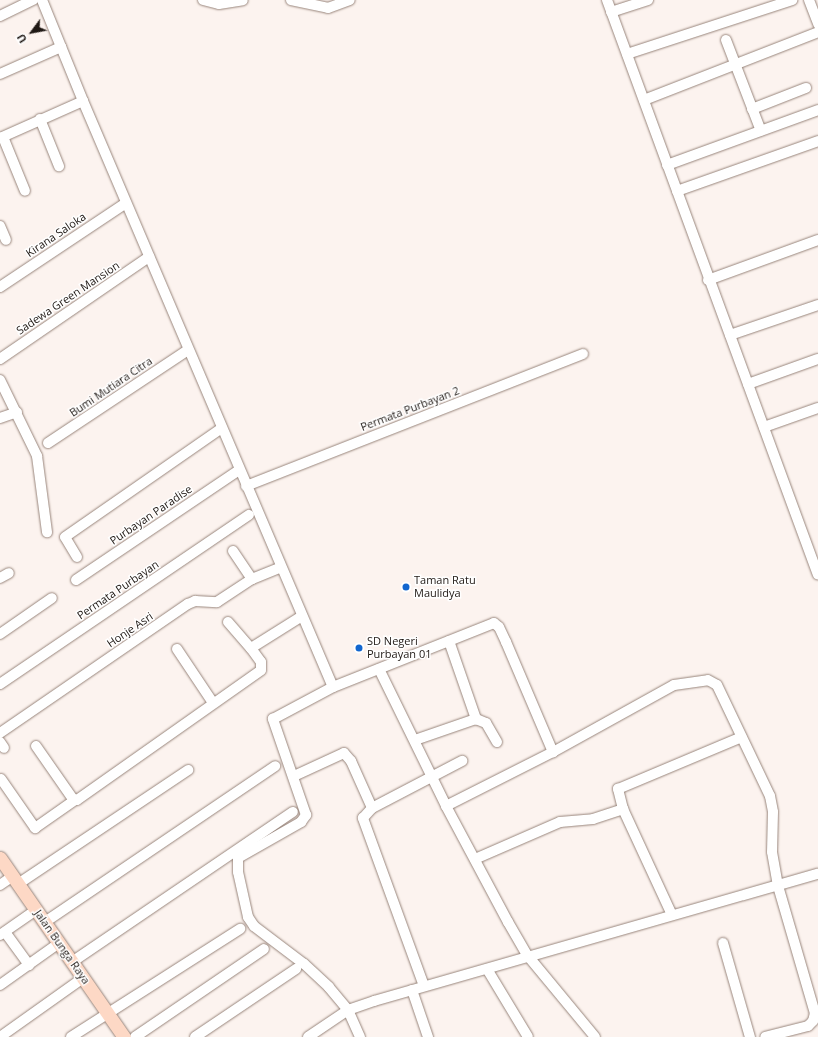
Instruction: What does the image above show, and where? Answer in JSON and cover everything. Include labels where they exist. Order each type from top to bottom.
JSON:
[{"type":"main road","name":"Jalan Bunga Raya","points":[[0,858],[124,1037]]},
{"type":"street","points":[[0,16],[33,0]]},
{"type":"street","points":[[42,0],[188,350],[333,687]]},
{"type":"street","points":[[203,0],[219,4],[243,0]]},
{"type":"street","points":[[291,0],[328,8],[350,0]]},
{"type":"street","points":[[607,0],[708,280],[730,335],[818,575]]},
{"type":"street","points":[[612,12],[648,0]]},
{"type":"street","points":[[627,54],[792,0]]},
{"type":"street","points":[[809,0],[818,24]]},
{"type":"street","points":[[644,100],[818,32]]},
{"type":"street","points":[[726,40],[761,131]]},
{"type":"street","points":[[0,74],[61,47]]},
{"type":"street","points":[[752,108],[806,88]]},
{"type":"street","points":[[25,191],[1,137],[83,101]]},
{"type":"street","points":[[667,165],[818,110]]},
{"type":"street","points":[[40,120],[59,166]]},
{"type":"street","points":[[677,191],[818,141]]},
{"type":"street","name":"Kirana Saloka","points":[[0,287],[126,203]]},
{"type":"street","points":[[0,226],[6,240]]},
{"type":"street","points":[[708,280],[818,240]]},
{"type":"street","name":"Sadewa Green Mansion","points":[[0,358],[149,257]]},
{"type":"street","points":[[730,335],[818,305]]},
{"type":"street","name":"Bumi Mutiara Citra","points":[[48,443],[188,350]]},
{"type":"street","name":"Permata Purbayan 2","points":[[246,486],[583,354]]},
{"type":"street","points":[[748,384],[818,359]]},
{"type":"street","points":[[0,380],[17,412],[37,456],[47,532]]},
{"type":"street","points":[[764,427],[818,408]]},
{"type":"street","points":[[0,418],[17,412]]},
{"type":"street","points":[[77,557],[64,536],[222,428]]},
{"type":"street","name":"Purbayan Paradise","points":[[76,580],[239,470]]},
{"type":"street","name":"Permata Purbayan","points":[[0,684],[249,515]]},
{"type":"street","points":[[233,551],[252,579]]},
{"type":"street","name":"Honje Asri","points":[[0,733],[188,604],[195,601],[217,602],[252,579],[281,567]]},
{"type":"street","points":[[0,634],[52,598]]},
{"type":"street","points":[[251,648],[302,616]]},
{"type":"street","points":[[1,779],[35,828],[261,670],[261,662],[228,622]]},
{"type":"street","points":[[360,1037],[348,1010],[316,976],[254,926],[248,917],[237,860],[304,819],[306,809],[273,719],[333,687],[489,624],[497,625],[553,752]]},
{"type":"street","points":[[449,641],[476,719]]},
{"type":"street","points":[[177,649],[213,703]]},
{"type":"street","points":[[379,669],[446,806],[528,956],[595,1037]]},
{"type":"street","points":[[446,806],[553,752],[662,690],[680,683],[711,680],[717,685],[742,737],[772,806],[772,852],[816,1015],[808,1026],[765,1037]]},
{"type":"street","points":[[415,740],[476,719],[486,723],[497,742]]},
{"type":"street","points":[[672,915],[622,809],[617,791],[619,787],[742,737]]},
{"type":"street","points":[[36,746],[75,800]]},
{"type":"street","points":[[294,776],[344,753],[351,761],[372,808]]},
{"type":"street","points":[[424,986],[397,905],[365,827],[364,815],[372,808],[462,760]]},
{"type":"street","points":[[45,922],[275,766]]},
{"type":"street","points":[[0,885],[16,880],[188,770]]},
{"type":"street","points":[[475,860],[560,822],[593,819],[622,809]]},
{"type":"street","points":[[72,962],[293,812]]},
{"type":"street","points":[[308,1037],[348,1010],[424,986],[818,874]]},
{"type":"street","points":[[28,965],[3,933],[36,910]]},
{"type":"street","points":[[71,1037],[106,1012],[240,929]]},
{"type":"street","points":[[0,984],[59,943]]},
{"type":"street","points":[[723,943],[750,1037]]},
{"type":"street","points":[[135,1037],[264,949]]},
{"type":"street","points":[[195,1037],[296,969]]},
{"type":"street","points":[[487,969],[528,1037]]},
{"type":"street","points":[[0,1037],[83,978]]},
{"type":"street","points":[[412,990],[428,1037]]},
{"type":"place","name":"Taman Ratu Maulidya","points":[[406,587]]},
{"type":"place","name":"SD Negeri Purbayan 01","points":[[359,648]]}]
